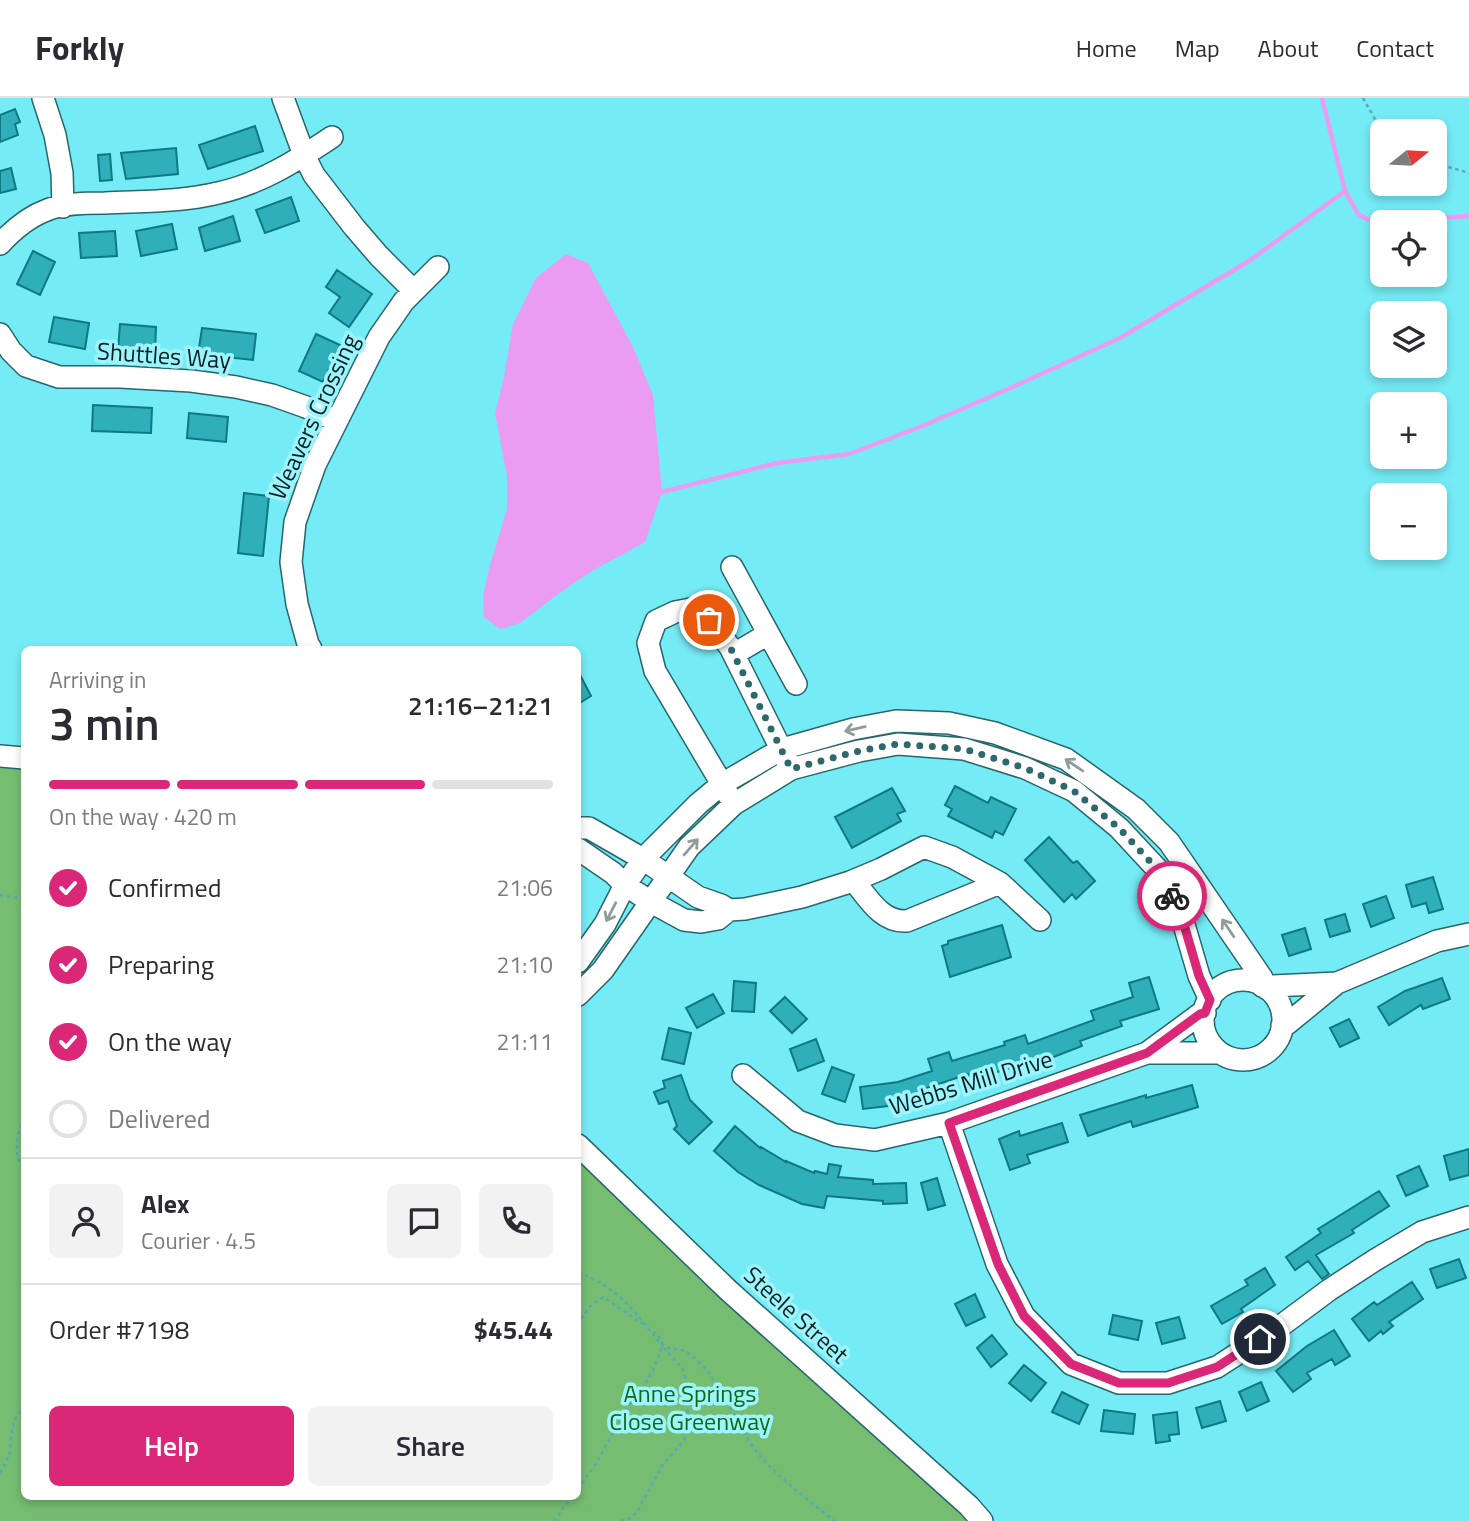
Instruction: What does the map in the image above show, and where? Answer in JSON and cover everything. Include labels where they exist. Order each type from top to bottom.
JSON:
[{"type":"street","points":[[43,98],[55,135],[62,173],[63,207]]},
{"type":"street","points":[[283,98],[314,175],[354,227],[414,291]]},
{"type":"street","points":[[1,242],[16,227],[48,209],[82,204],[175,200],[218,193],[255,182],[285,167],[332,137]]},
{"type":"street","name":"Weavers Crossing","points":[[309,646],[297,604],[291,562],[295,522],[316,465],[379,337],[404,301],[438,267]]},
{"type":"street","name":"Shuttles Way","points":[[0,334],[11,351],[26,366],[59,377],[179,380],[236,387],[272,395],[337,421]]},
{"type":"street","points":[[732,567],[796,684]]},
{"type":"street","points":[[734,804],[655,671],[648,643],[656,621],[674,612],[696,608],[709,620],[734,654],[791,769]]},
{"type":"street","points":[[734,654],[768,634]]},
{"type":"street","points":[[581,958],[605,925],[625,885],[643,859],[722,784],[782,749],[896,720],[949,723],[995,733],[1066,759],[1136,809],[1169,842],[1262,978],[1265,988]]},
{"type":"street","points":[[964,749],[967,727]]},
{"type":"street","points":[[581,992],[603,970],[690,847],[734,804],[791,769],[898,744],[964,749],[1025,768],[1074,791],[1119,828],[1159,871],[1180,911],[1207,1006]]},
{"type":"street","points":[[0,756],[21,758]]},
{"type":"street","points":[[581,828],[589,828],[643,859],[698,897],[729,910],[802,897],[854,881],[924,847],[952,857],[1000,883],[1040,920]]},
{"type":"street","points":[[581,851],[613,873],[625,885],[684,920],[701,922],[718,919],[729,910]]},
{"type":"street","points":[[854,881],[883,915],[897,922],[907,921],[1000,883]]},
{"type":"street","points":[[1282,1025],[1287,1024],[1336,984],[1437,941],[1469,934]]},
{"type":"street","points":[[1231,982],[1258,983],[1265,988],[1278,1001],[1283,1014],[1278,1041],[1269,1051],[1256,1058],[1232,1059],[1220,1053],[1206,1033],[1203,1021],[1207,1006],[1220,988],[1231,982]]},
{"type":"street","points":[[1265,988],[1336,984]]},
{"type":"street","name":"Webbs Mill Drive","points":[[743,1075],[798,1121],[835,1135],[875,1140],[949,1123],[1147,1053],[1207,1006]]},
{"type":"street","name":"Webbs Mill Drive","points":[[1147,1053],[1220,1053]]},
{"type":"street","points":[[949,1123],[998,1264],[1024,1316],[1071,1364],[1119,1383],[1168,1383],[1217,1367],[1282,1325],[1329,1290],[1422,1232],[1469,1217]]},
{"type":"street","name":"Steele Street","points":[[581,1147],[728,1290],[969,1506],[982,1521]]},
{"type":"path","points":[[1363,98],[1375,119]]},
{"type":"path","points":[[1447,167],[1469,173]]},
{"type":"path","points":[[0,895],[21,898]]},
{"type":"path","points":[[21,1125],[17,1151],[21,1162]]},
{"type":"path","points":[[581,1273],[594,1278],[632,1308],[682,1368],[689,1392],[686,1435],[682,1444],[663,1464],[637,1512],[631,1518],[621,1521]]},
{"type":"path","points":[[581,1320],[588,1308],[603,1297],[651,1330]]},
{"type":"path","points":[[581,1485],[628,1406],[643,1388],[663,1347]]},
{"type":"path","points":[[663,1347],[681,1349],[701,1362],[745,1435],[762,1457],[834,1521]]},
{"type":"path","points":[[0,1473],[9,1453],[14,1420],[21,1411]]},
{"type":"path","points":[[554,1521],[569,1500]]},
{"type":"green space","name":"Anne Springs Close Greenway","points":[[0,756],[21,758],[21,1500],[581,1500],[581,1148],[991,1521],[0,1521]]},
{"type":"shaded area","points":[[566,254],[588,263],[633,347],[653,395],[662,492],[645,542],[592,571],[520,623],[500,629],[484,617],[483,596],[507,509],[507,476],[495,413],[513,324],[536,278]]},
{"type":"building","points":[[15,109],[20,122],[15,124],[18,135],[0,142],[0,115]]},
{"type":"building","points":[[255,126],[263,151],[208,169],[199,145]]},
{"type":"building","points":[[176,148],[178,174],[126,179],[121,153]]},
{"type":"building","points":[[110,154],[112,180],[100,181],[98,155]]},
{"type":"building","points":[[11,168],[16,189],[0,193],[0,171]]},
{"type":"building","points":[[291,197],[299,221],[265,233],[256,210]]},
{"type":"building","points":[[233,216],[240,241],[205,251],[199,228]]},
{"type":"building","points":[[172,224],[177,249],[141,256],[136,231]]},
{"type":"building","points":[[115,231],[117,256],[81,258],[79,233]]},
{"type":"building","points":[[33,251],[55,262],[40,295],[17,284]]},
{"type":"building","points":[[337,270],[372,294],[349,327],[329,313],[340,297],[326,287]]},
{"type":"building","points":[[54,317],[89,323],[85,349],[49,342]]},
{"type":"building","points":[[120,324],[156,327],[155,352],[118,350]]},
{"type":"building","points":[[202,328],[256,334],[253,360],[198,354]]},
{"type":"building","points":[[316,334],[340,345],[323,382],[299,371]]},
{"type":"building","points":[[93,405],[152,408],[151,433],[92,431]]},
{"type":"building","points":[[189,413],[228,417],[226,442],[187,438]]},
{"type":"building","points":[[244,493],[269,496],[263,556],[238,553]]},
{"type":"building","points":[[581,677],[591,696],[581,702]]},
{"type":"building","points":[[955,786],[988,803],[991,797],[1016,809],[1003,835],[995,831],[992,838],[948,816],[952,809],[945,805]]},
{"type":"building","points":[[892,788],[905,811],[897,814],[901,821],[852,848],[835,817]]},
{"type":"building","points":[[1049,837],[1073,863],[1077,861],[1095,881],[1076,899],[1072,894],[1064,902],[1025,860]]},
{"type":"building","points":[[1433,877],[1443,909],[1429,913],[1426,903],[1412,907],[1406,885]]},
{"type":"building","points":[[1386,896],[1394,918],[1371,927],[1363,904]]},
{"type":"building","points":[[1345,914],[1350,931],[1330,937],[1325,920]]},
{"type":"building","points":[[1002,925],[1011,957],[950,977],[942,946],[948,944],[948,941]]},
{"type":"building","points":[[1305,928],[1311,949],[1289,956],[1282,935]]},
{"type":"building","points":[[1149,977],[1159,1009],[1120,1021],[1122,1026],[1080,1041],[1082,1046],[1015,1072],[1013,1067],[978,1078],[969,1079],[968,1074],[927,1088],[929,1095],[897,1105],[863,1109],[860,1087],[898,1082],[932,1071],[928,1059],[949,1052],[952,1061],[1005,1045],[1004,1042],[1025,1035],[1028,1044],[1094,1020],[1091,1011],[1133,997],[1129,983]]},
{"type":"building","points":[[1442,978],[1450,999],[1423,1009],[1421,1005],[1389,1025],[1378,1007],[1405,991]]},
{"type":"building","points":[[734,981],[756,983],[754,1012],[732,1011]]},
{"type":"building","points":[[713,994],[724,1013],[697,1028],[686,1008]]},
{"type":"building","points":[[785,997],[807,1019],[792,1033],[770,1011]]},
{"type":"building","points":[[1349,1019],[1359,1038],[1340,1047],[1330,1028]]},
{"type":"building","points":[[669,1028],[691,1033],[684,1064],[662,1059]]},
{"type":"building","points":[[816,1039],[824,1061],[798,1071],[790,1049]]},
{"type":"building","points":[[832,1067],[854,1075],[845,1102],[822,1094]]},
{"type":"building","points":[[681,1075],[690,1100],[712,1122],[689,1144],[674,1129],[677,1126],[668,1101],[659,1104],[654,1092],[665,1088],[663,1081]]},
{"type":"building","points":[[1192,1085],[1198,1107],[1133,1127],[1131,1121],[1088,1136],[1080,1115],[1146,1095],[1146,1098]]},
{"type":"building","points":[[1062,1123],[1068,1142],[1027,1155],[1030,1163],[1010,1170],[999,1139],[1019,1131],[1020,1136]]},
{"type":"building","points":[[735,1126],[760,1148],[814,1173],[827,1174],[829,1164],[841,1166],[838,1177],[873,1180],[873,1184],[906,1183],[907,1203],[883,1204],[883,1201],[827,1196],[824,1208],[802,1204],[759,1185],[738,1172],[714,1151]]},
{"type":"building","points":[[1469,1149],[1469,1175],[1450,1180],[1444,1156]]},
{"type":"building","points":[[1419,1166],[1428,1186],[1406,1196],[1397,1176]]},
{"type":"building","points":[[937,1178],[945,1205],[928,1210],[921,1183]]},
{"type":"building","points":[[1379,1191],[1389,1206],[1352,1230],[1354,1233],[1316,1255],[1329,1274],[1322,1279],[1308,1261],[1295,1270],[1286,1257],[1321,1233],[1318,1229]]},
{"type":"building","points":[[1459,1259],[1466,1278],[1437,1288],[1430,1269]]},
{"type":"building","points":[[1265,1268],[1275,1285],[1241,1309],[1243,1312],[1222,1324],[1211,1306],[1248,1285],[1245,1280]]},
{"type":"building","points":[[1412,1282],[1423,1299],[1389,1322],[1393,1326],[1383,1334],[1381,1331],[1369,1341],[1352,1319],[1374,1302],[1377,1305]]},
{"type":"building","points":[[975,1294],[985,1317],[966,1326],[955,1304]]},
{"type":"building","points":[[1113,1315],[1142,1321],[1138,1340],[1109,1334]]},
{"type":"building","points":[[1179,1317],[1185,1338],[1162,1344],[1156,1323]]},
{"type":"building","points":[[1334,1330],[1350,1356],[1335,1365],[1332,1359],[1307,1373],[1311,1379],[1293,1392],[1276,1371],[1307,1346]]},
{"type":"building","points":[[992,1335],[1007,1354],[991,1367],[977,1348]]},
{"type":"building","points":[[1024,1365],[1046,1383],[1031,1401],[1009,1383]]},
{"type":"building","points":[[1261,1382],[1269,1401],[1247,1411],[1239,1392]]},
{"type":"building","points":[[1062,1392],[1088,1405],[1079,1424],[1052,1412]]},
{"type":"building","points":[[1220,1401],[1226,1421],[1202,1428],[1196,1408]]},
{"type":"building","points":[[1104,1410],[1135,1414],[1133,1434],[1101,1431]]},
{"type":"building","points":[[1177,1412],[1179,1434],[1169,1435],[1170,1441],[1156,1443],[1153,1415]]},
{"type":"waterway","points":[[1322,98],[1345,191],[1358,214],[1370,220]]},
{"type":"waterway","points":[[662,492],[777,463],[849,454],[1008,389],[1120,338],[1249,261],[1345,191]]},
{"type":"waterway","points":[[1447,217],[1469,216]]},
{"type":"way so far","points":[[709,620],[730,647],[791,769],[898,744],[964,749],[1025,768],[1074,791],[1119,828],[1159,871],[1172,896]]},
{"type":"route","points":[[1172,896],[1180,911],[1199,976],[1210,1000],[1205,1013],[1147,1053],[949,1123],[998,1264],[1024,1316],[1071,1364],[1119,1383],[1168,1383],[1217,1367],[1260,1339]]}]
